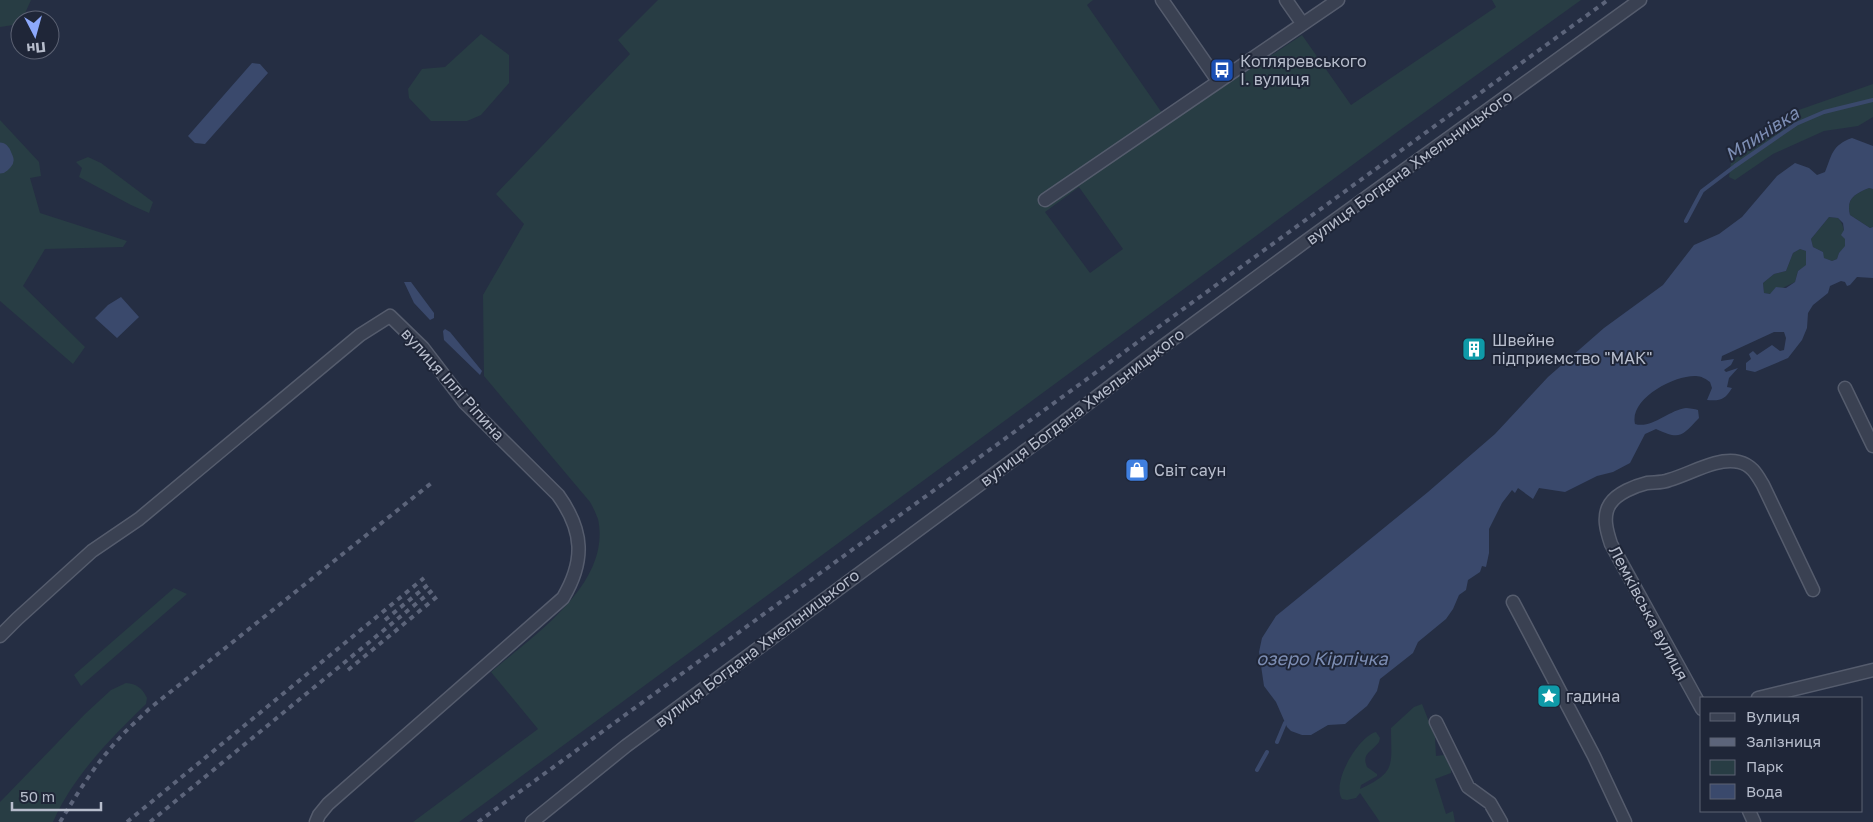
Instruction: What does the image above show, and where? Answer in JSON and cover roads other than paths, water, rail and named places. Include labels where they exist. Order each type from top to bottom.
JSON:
[{"type":"street","points":[[1162,0],[1218,81]]},
{"type":"street","points":[[1286,0],[1302,23]]},
{"type":"street","points":[[1045,200],[1338,0]]},
{"type":"street","name":"вулиця Богдана Хмельницького","points":[[532,822],[626,746],[1194,324],[1640,0]]},
{"type":"street","name":"вулиця Іллі Ріпина","points":[[0,636],[17,618],[92,552],[139,519],[360,335],[390,316],[423,348],[465,403],[558,495],[568,509],[579,540],[576,571],[563,598],[328,804],[316,822]]},
{"type":"street","points":[[1844,388],[1873,446]]},
{"type":"street","name":"Лемківська вулиця","points":[[1700,705],[1611,544],[1606,529],[1610,504],[1619,495],[1647,483],[1667,481],[1718,463],[1731,461],[1746,464],[1756,473],[1763,485],[1813,590]]},
{"type":"street","points":[[1513,602],[1594,756],[1625,822]]},
{"type":"street","points":[[1762,697],[1873,670]]},
{"type":"street","points":[[1436,722],[1468,787],[1490,803],[1501,822]]},
{"type":"water","points":[[252,63],[260,64],[268,73],[205,144],[195,143],[188,136]]},
{"type":"water","name":"озеро Кірпічка","points":[[1852,138],[1873,146],[1873,189],[1869,188],[1855,195],[1850,201],[1849,209],[1850,215],[1870,228],[1873,227],[1873,278],[1857,277],[1847,286],[1845,282],[1841,281],[1830,286],[1828,293],[1813,305],[1808,313],[1807,328],[1802,340],[1788,358],[1755,372],[1746,370],[1746,363],[1751,359],[1749,354],[1753,351],[1757,355],[1772,345],[1780,351],[1784,350],[1786,338],[1784,332],[1774,332],[1722,356],[1721,361],[1734,359],[1731,365],[1724,370],[1726,372],[1738,368],[1729,378],[1727,387],[1732,388],[1722,399],[1707,400],[1712,388],[1710,382],[1696,376],[1665,384],[1655,390],[1639,406],[1635,415],[1635,424],[1641,425],[1654,422],[1680,409],[1698,410],[1699,418],[1684,433],[1670,435],[1656,429],[1645,434],[1630,463],[1613,472],[1597,476],[1565,492],[1539,488],[1533,499],[1518,488],[1515,493],[1512,490],[1502,503],[1489,529],[1489,553],[1486,567],[1482,566],[1480,572],[1468,580],[1466,590],[1459,595],[1446,619],[1418,642],[1413,653],[1380,679],[1377,691],[1367,706],[1345,724],[1328,725],[1311,735],[1302,735],[1291,731],[1287,727],[1276,702],[1264,686],[1259,652],[1262,638],[1276,616],[1428,492],[1495,434],[1548,377],[1604,328],[1663,285],[1694,245],[1719,234],[1742,217],[1777,176],[1795,163],[1809,168],[1817,175],[1825,172],[1834,151],[1845,141]],"holes":[[[1829,217],[1838,218],[1843,223],[1844,230],[1841,235],[1845,239],[1845,246],[1837,259],[1832,261],[1824,258],[1823,252],[1813,247],[1811,239]],[[1800,249],[1806,251],[1806,265],[1798,271],[1795,282],[1786,288],[1776,287],[1770,294],[1764,293],[1763,283],[1774,274],[1786,271],[1793,253]]]},
{"type":"water","points":[[404,282],[411,282],[434,313],[434,318],[430,320],[414,303]]},
{"type":"water","points":[[121,297],[139,317],[117,338],[95,318],[108,305]]},
{"type":"water","points":[[445,329],[450,332],[482,371],[480,375],[444,340],[443,331]]},
{"type":"waterway","name":"Млинівка","points":[[1686,221],[1702,191],[1796,124],[1824,112],[1873,100]]},
{"type":"waterway","points":[[0,153],[3,160],[0,163]]},
{"type":"waterway","name":"Млинівка","points":[[1277,742],[1285,723]]},
{"type":"waterway","name":"Млинівка","points":[[1257,770],[1267,752]]},
{"type":"railway","points":[[478,822],[1608,0]]},
{"type":"railway","points":[[60,822],[100,761],[124,733],[149,709],[434,481]]},
{"type":"railway","points":[[127,822],[424,578]]},
{"type":"railway","points":[[385,620],[429,584]]},
{"type":"railway","points":[[150,822],[434,589]]},
{"type":"railway","points":[[348,670],[439,595]]},
{"type":"place","name":"Котляревського І. вулиця","points":[[1222,70]]},
{"type":"place","name":"Швейне підприємство \"МАК\"","points":[[1474,349]]},
{"type":"place","name":"Світ саун","points":[[1137,470]]},
{"type":"place","name":"гадина","points":[[1549,696]]}]
